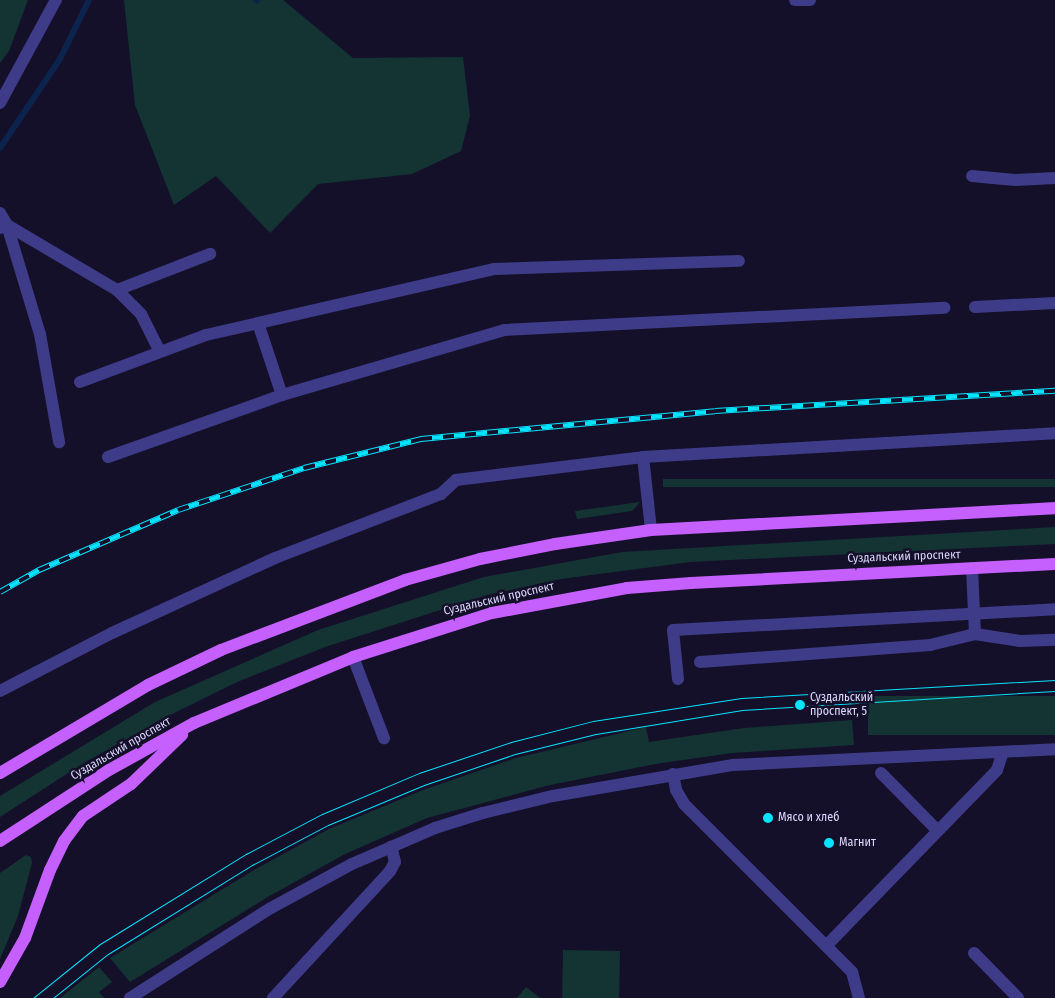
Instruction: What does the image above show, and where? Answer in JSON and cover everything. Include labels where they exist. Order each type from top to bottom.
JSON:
[{"type":"main road","points":[[0,773],[148,685],[221,650],[312,613],[405,580],[480,559],[555,544],[650,530],[1055,508]]},
{"type":"main road","name":"Суздальский проспект","points":[[0,842],[109,770],[194,723],[354,657],[492,613],[627,588],[1055,564]]},
{"type":"main road","points":[[0,982],[26,938],[50,870],[64,841],[83,816],[131,784],[194,723]]},
{"type":"street","points":[[0,103],[56,0]]},
{"type":"street","points":[[796,0],[810,0]]},
{"type":"street","points":[[972,176],[1015,180],[1055,178]]},
{"type":"street","points":[[0,214],[40,334],[59,442]]},
{"type":"street","points":[[4,226],[117,290],[141,314],[160,352]]},
{"type":"street","points":[[117,290],[210,254]]},
{"type":"street","points":[[80,382],[206,335],[494,270],[739,261]]},
{"type":"street","points":[[975,307],[1055,303]]},
{"type":"street","points":[[108,456],[282,395],[504,330],[944,308]]},
{"type":"street","points":[[258,324],[282,395]]},
{"type":"street","points":[[0,691],[112,633],[275,558],[441,494],[456,480],[643,457],[1055,432]]},
{"type":"street","points":[[643,457],[650,530]]},
{"type":"street","points":[[972,568],[975,634]]},
{"type":"street","points":[[678,679],[673,630],[1055,609]]},
{"type":"street","points":[[700,662],[930,645],[975,634],[1020,641],[1055,640]]},
{"type":"street","points":[[354,657],[384,738]]},
{"type":"street","points":[[137,996],[271,908],[391,846],[483,813],[552,796],[733,765],[1055,749]]},
{"type":"street","points":[[828,945],[998,770],[1003,752]]},
{"type":"street","points":[[673,774],[676,790],[684,804],[828,945],[852,972],[859,998]]},
{"type":"street","points":[[881,774],[938,831]]},
{"type":"street","points":[[273,998],[390,871],[394,862],[391,846]]},
{"type":"street","points":[[974,953],[1018,998]]},
{"type":"green space","points":[[0,0],[28,0],[9,51],[0,63]]},
{"type":"green space","points":[[124,0],[283,0],[353,58],[463,57],[470,116],[461,151],[412,174],[318,184],[270,233],[216,176],[174,205],[135,105]]},
{"type":"green space","points":[[663,479],[1055,479],[1055,487],[663,487]]},
{"type":"green space","points":[[640,502],[632,511],[577,519],[575,511]]},
{"type":"green space","points":[[1055,527],[1055,544],[690,562],[561,579],[487,595],[325,647],[237,682],[164,718],[82,764],[0,817],[0,796],[155,702],[318,630],[484,577],[622,552]]},
{"type":"green space","points":[[868,696],[1055,696],[1055,735],[868,735]]},
{"type":"green space","points":[[852,720],[854,745],[732,753],[655,764],[550,785],[427,818],[345,854],[266,898],[130,982],[110,958],[254,870],[329,829],[423,790],[516,758],[646,727],[649,742],[744,728]]},
{"type":"green space","points":[[26,855],[31,857],[32,863],[18,916],[0,959],[0,873]]},
{"type":"green space","points":[[563,950],[620,951],[619,998],[562,998]]},
{"type":"green space","points":[[99,967],[112,982],[99,992],[104,998],[60,998]]},
{"type":"green space","points":[[526,987],[540,998],[517,998]]},
{"type":"waterway","points":[[0,148],[60,59],[89,0]]},
{"type":"tram line","points":[[33,998],[100,944],[246,854],[322,814],[419,773],[511,742],[593,721],[741,698],[1055,680]]},
{"type":"tram line","points":[[53,998],[108,954],[252,865],[328,825],[424,785],[515,754],[596,734],[742,710],[1055,691]]},
{"type":"railway","points":[[0,592],[39,570],[178,510],[304,468],[421,439],[715,411],[1055,391]]},
{"type":"place","name":"Суздальский проспект, 5","points":[[800,705]]},
{"type":"place","name":"Мясо и хлеб","points":[[768,818]]},
{"type":"place","name":"Магнит","points":[[829,843]]}]
